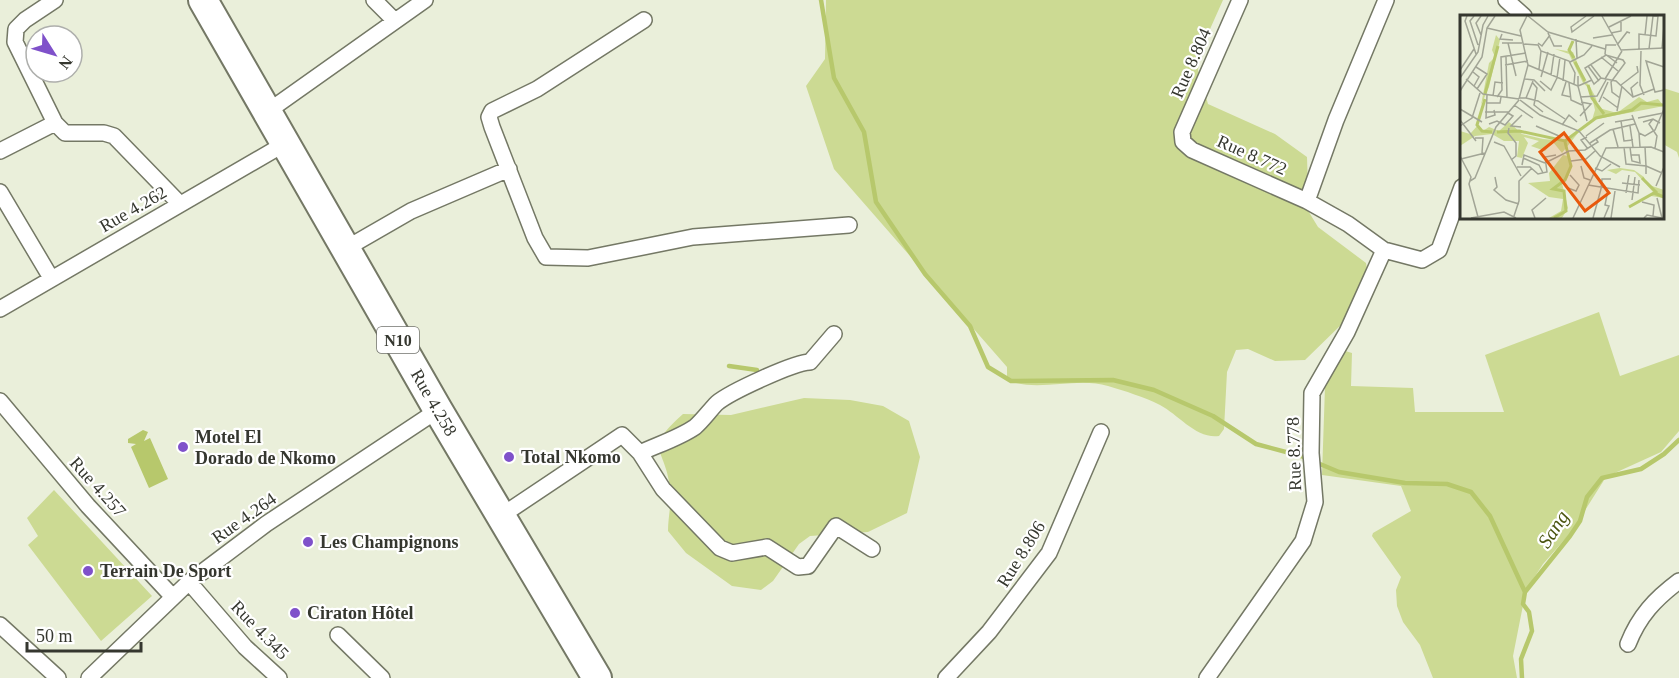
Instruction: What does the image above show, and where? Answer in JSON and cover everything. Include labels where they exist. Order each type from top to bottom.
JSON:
[{"type":"highway","name":"Rue 4.258","points":[[203,0],[438,410],[597,678]]},
{"type":"street","points":[[55,0],[25,20],[16,29],[15,42],[55,123],[65,133],[104,133],[114,136],[180,204]]},
{"type":"street","points":[[374,0],[395,21]]},
{"type":"street","points":[[267,112],[425,0]]},
{"type":"street","name":"Rue 8.804","points":[[1183,142],[1182,132],[1239,0]]},
{"type":"street","points":[[1386,0],[1336,120],[1307,201],[1348,224],[1384,250],[1422,260],[1439,250],[1460,190]]},
{"type":"street","points":[[1506,0],[1523,15]]},
{"type":"street","points":[[644,20],[537,89],[492,111],[489,117],[535,238],[546,257],[588,258],[693,237],[849,225]]},
{"type":"street","points":[[0,151],[55,123]]},
{"type":"street","name":"Rue 8.772","points":[[1183,142],[1192,150],[1307,201]]},
{"type":"street","name":"Rue 4.262","points":[[0,309],[286,143]]},
{"type":"street","points":[[345,249],[411,211],[509,169]]},
{"type":"street","points":[[0,192],[51,278]]},
{"type":"street","name":"Rue 8.778","points":[[1207,678],[1303,541],[1315,502],[1311,453],[1312,393],[1347,332],[1384,250]]},
{"type":"street","points":[[640,453],[695,426],[719,401],[753,381],[769,378],[803,362],[810,362],[834,334]]},
{"type":"street","name":"Rue 4.257","points":[[0,401],[81,498],[172,596]]},
{"type":"street","name":"Rue 4.264","points":[[89,678],[189,582],[266,524],[438,410]]},
{"type":"street","name":"Rue 8.806","points":[[946,678],[989,632],[1049,553],[1101,432]]},
{"type":"street","points":[[501,516],[622,435],[640,453],[663,489],[720,548],[732,552],[767,547],[798,567],[808,566],[836,526],[872,549]]},
{"type":"street","points":[[1628,644],[1635,626],[1647,608],[1679,581]]},
{"type":"street","name":"Rue 4.345","points":[[189,582],[245,647],[279,678]]},
{"type":"street","points":[[0,626],[58,678]]},
{"type":"street","points":[[338,635],[382,678]]},
{"type":"shaded area","points":[[826,0],[1223,0],[1202,47],[1198,70],[1208,104],[1275,134],[1307,157],[1308,188],[1304,204],[1318,227],[1366,263],[1369,281],[1345,321],[1305,360],[1275,361],[1248,349],[1236,350],[1227,372],[1224,429],[1219,436],[1203,434],[1160,405],[1108,386],[1096,383],[1031,385],[1007,380],[1007,367],[834,169],[806,86],[825,59]]},
{"type":"shaded area","points":[[1664,88],[1679,93],[1679,158],[1677,152],[1664,145]]},
{"type":"shaded area","points":[[1599,312],[1620,376],[1679,355],[1679,431],[1661,452],[1606,477],[1572,531],[1543,564],[1526,590],[1513,656],[1517,678],[1433,678],[1420,645],[1403,622],[1397,606],[1396,590],[1401,577],[1372,536],[1373,533],[1411,511],[1401,486],[1322,475],[1325,387],[1342,350],[1352,353],[1351,386],[1413,388],[1415,412],[1504,412],[1485,355]]},
{"type":"shaded area","points":[[804,398],[850,400],[883,406],[909,421],[920,457],[907,513],[868,532],[810,536],[799,544],[773,581],[761,590],[732,586],[686,553],[668,531],[671,499],[667,474],[659,449],[660,442],[670,426],[683,414],[731,415]]},
{"type":"shaded area","points":[[143,430],[148,432],[144,441],[150,438],[168,479],[149,488],[131,447],[136,444],[128,443],[128,439]]},
{"type":"shaded area","name":"Terrain De Sport","points":[[54,490],[152,596],[101,641],[28,545],[38,536],[27,518]]},
{"type":"waterway","points":[[821,0],[834,78],[864,132],[876,202],[925,274],[970,326],[988,367],[1011,381],[1113,380],[1154,390],[1213,416],[1256,444],[1301,456],[1339,472],[1405,483],[1447,484],[1471,492],[1490,516],[1525,592]]},
{"type":"waterway","points":[[729,366],[757,370]]},
{"type":"waterway","name":"Sang","points":[[1522,678],[1521,659],[1532,631],[1529,612],[1523,604],[1525,592],[1580,521],[1587,497],[1602,478],[1641,469],[1664,454],[1679,440]]},
{"type":"place","name":"Motel El Dorado de Nkomo","points":[[183,447]]},
{"type":"place","name":"Total Nkomo","points":[[509,457]]},
{"type":"place","name":"Les Champignons","points":[[308,542]]},
{"type":"place","name":"Terrain De Sport","points":[[88,571]]},
{"type":"place","name":"Ciraton Hôtel","points":[[295,613]]}]
